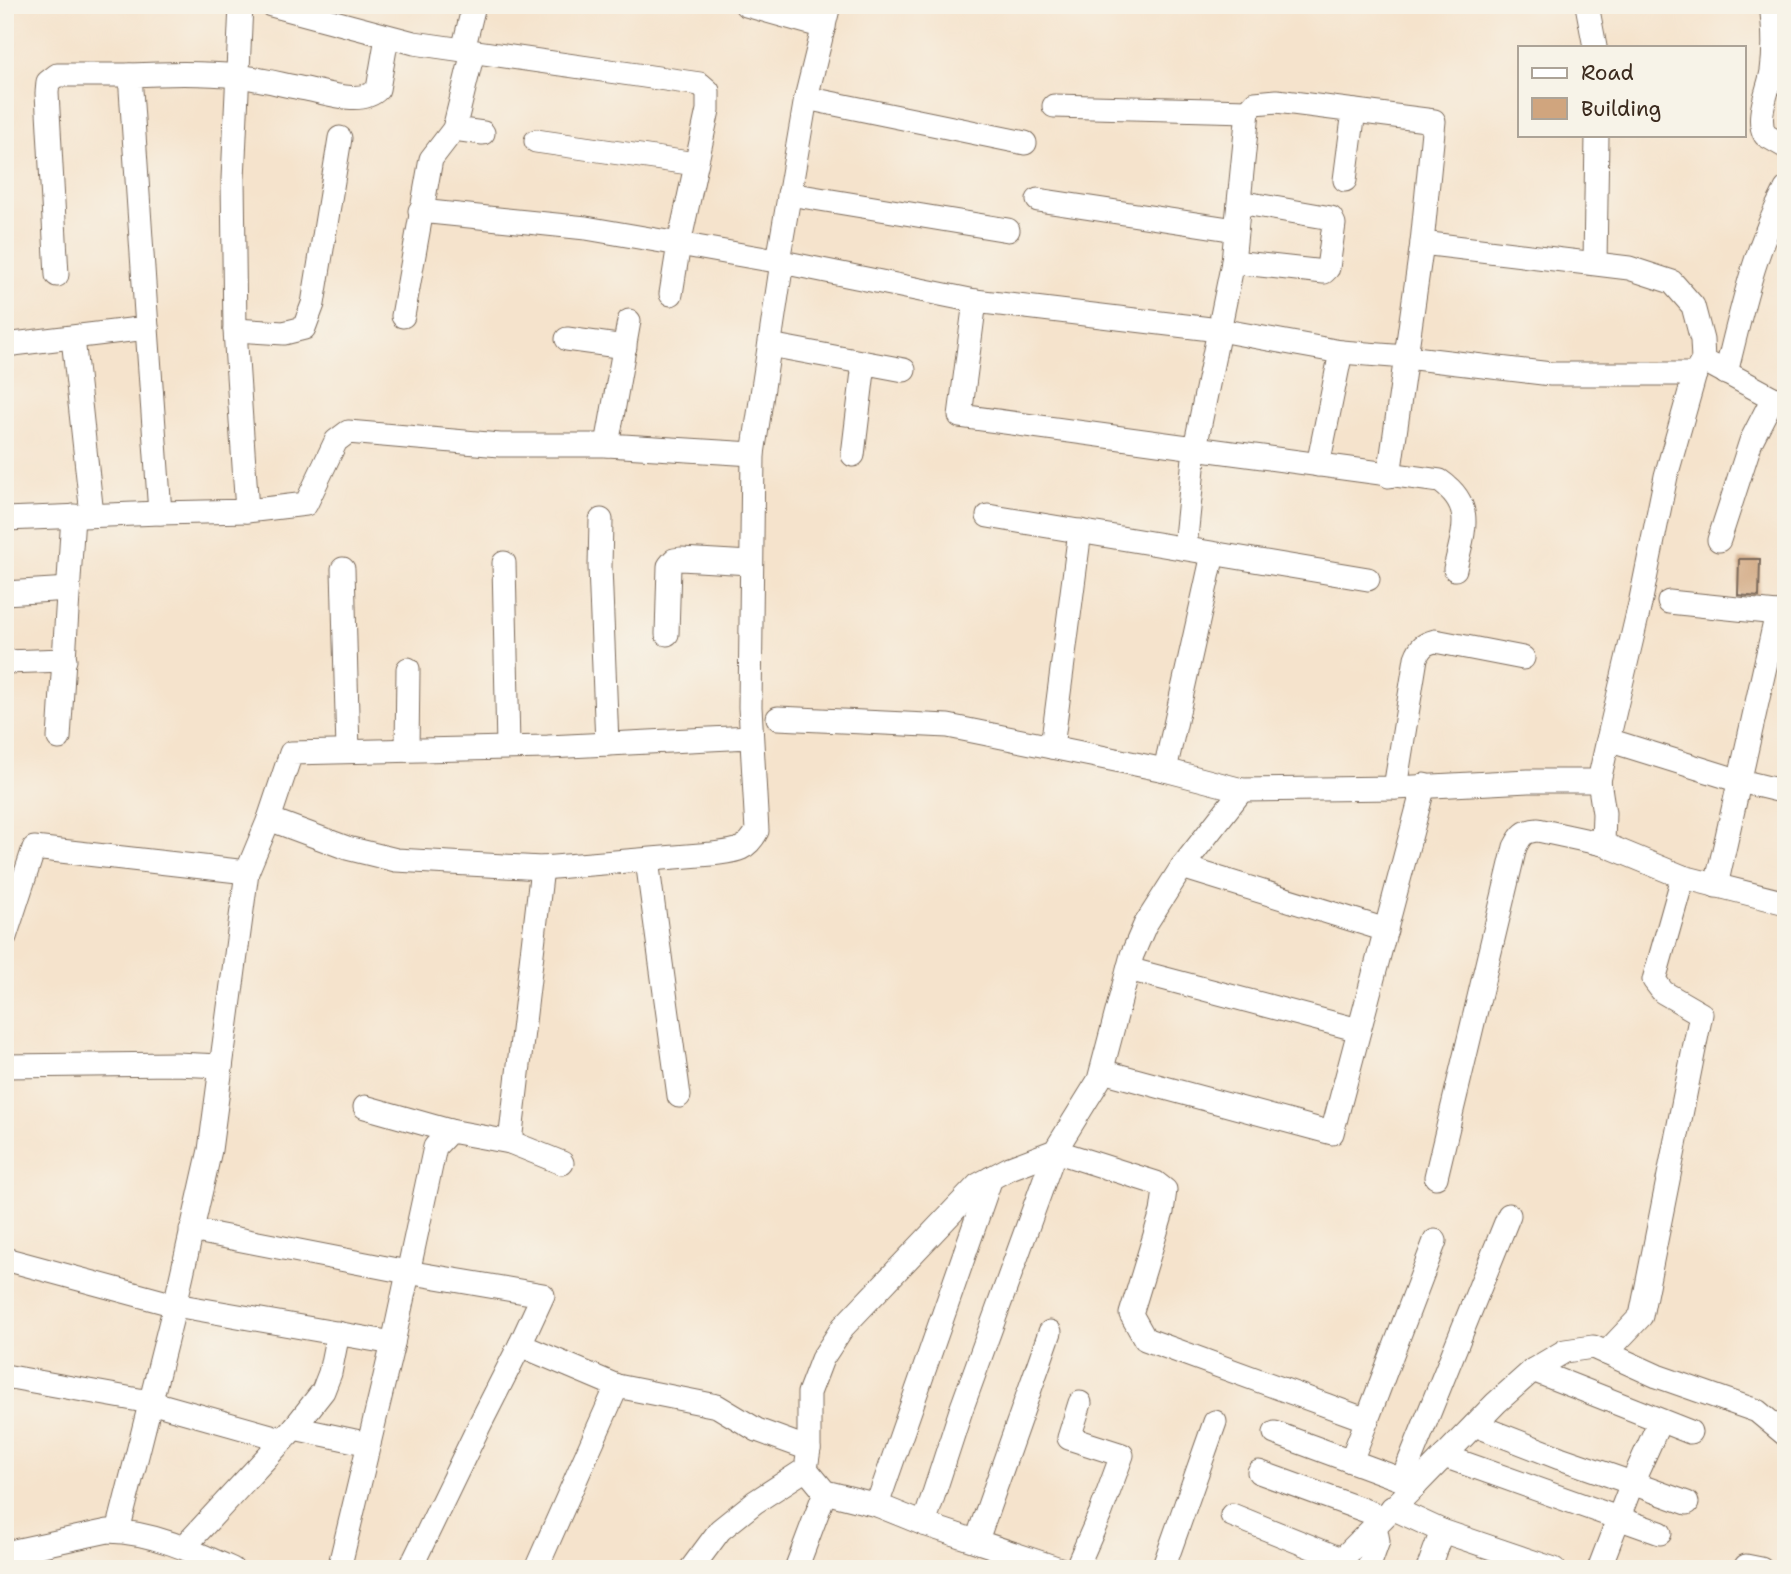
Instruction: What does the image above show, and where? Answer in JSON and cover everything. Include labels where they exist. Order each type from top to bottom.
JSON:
[{"type":"street","points":[[241,5],[233,179],[235,330],[247,511]]},
{"type":"street","points":[[271,5],[387,37],[700,84],[708,91],[708,110],[671,294]]},
{"type":"street","points":[[403,316],[431,159],[454,129],[474,5]]},
{"type":"street","points":[[270,819],[347,848],[396,860],[542,868],[712,855],[736,851],[750,845],[757,831],[750,737],[753,454],[789,194],[806,98],[827,16],[746,5]]},
{"type":"street","points":[[1587,5],[1595,46]]},
{"type":"street","points":[[1771,5],[1774,25],[1772,70],[1761,124],[1765,135],[1786,147]]},
{"type":"street","points":[[57,275],[47,93],[48,82],[57,75],[180,72],[239,76],[345,97],[373,95],[381,81],[387,37]]},
{"type":"street","points":[[130,75],[160,513]]},
{"type":"street","points":[[806,98],[1025,143]]},
{"type":"street","points":[[1185,548],[1195,448],[1233,261],[1248,111],[1255,103],[1278,101],[1434,121],[1422,243],[1389,476]]},
{"type":"street","points":[[1054,106],[1248,111]]},
{"type":"street","points":[[1345,180],[1354,111]]},
{"type":"street","points":[[454,129],[483,133]]},
{"type":"street","points":[[1594,263],[1598,136]]},
{"type":"street","points":[[235,330],[284,333],[304,328],[313,304],[340,138]]},
{"type":"street","points":[[536,141],[696,163]]},
{"type":"street","points":[[1726,373],[1753,264],[1769,220],[1786,189]]},
{"type":"street","points":[[789,194],[1008,230]]},
{"type":"street","points":[[1038,200],[1236,230]]},
{"type":"street","points":[[1233,261],[1324,272],[1328,268],[1334,225],[1328,216],[1238,202]]},
{"type":"street","points":[[420,211],[586,228],[780,261],[975,301],[1219,330],[1341,352],[1552,374],[1699,367],[1726,373],[1779,402],[1751,442],[1719,540]]},
{"type":"street","points":[[1422,243],[1629,268],[1672,282],[1693,306],[1702,340],[1699,367],[1666,476],[1608,740],[1600,781],[1604,813],[1603,844]]},
{"type":"street","points":[[975,301],[960,416],[1440,481],[1453,490],[1462,504],[1465,516],[1455,569]]},
{"type":"street","points":[[607,445],[629,321]]},
{"type":"street","points":[[5,345],[147,328]]},
{"type":"street","points":[[59,738],[69,589],[83,516],[73,338]]},
{"type":"street","points":[[567,339],[625,347]]},
{"type":"street","points":[[770,345],[904,370]]},
{"type":"street","points":[[1318,466],[1341,352]]},
{"type":"street","points":[[853,454],[864,363]]},
{"type":"street","points":[[5,519],[247,511],[306,505],[336,442],[348,432],[500,445],[607,445],[753,454]]},
{"type":"street","points":[[988,516],[1368,579]]},
{"type":"street","points":[[601,520],[607,744]]},
{"type":"street","points":[[1052,747],[1080,531]]},
{"type":"street","points":[[1165,770],[1213,554]]},
{"type":"street","points":[[667,634],[669,566],[674,560],[750,564]]},
{"type":"street","points":[[504,563],[508,747]]},
{"type":"street","points":[[343,569],[348,751]]},
{"type":"street","points":[[5,593],[69,589]]},
{"type":"street","points":[[1669,602],[1781,613],[1716,886]]},
{"type":"street","points":[[1395,788],[1416,658],[1420,649],[1426,643],[1435,641],[1523,658]]},
{"type":"street","points":[[5,662],[65,660]]},
{"type":"street","points":[[407,750],[408,669]]},
{"type":"street","points":[[778,718],[948,726],[1165,770],[1242,790],[1600,781]]},
{"type":"street","points":[[118,1531],[175,1305],[209,1150],[247,872],[270,819],[291,752],[607,744],[750,737]]},
{"type":"street","points":[[1608,740],[1740,781],[1786,792]]},
{"type":"street","points":[[1102,1071],[1332,1133],[1424,785]]},
{"type":"street","points":[[924,1524],[961,1410],[1055,1151],[1099,1080],[1132,955],[1145,925],[1182,867],[1242,790]]},
{"type":"street","points":[[1436,1177],[1515,847],[1521,835],[1527,831],[1538,830],[1603,844],[1683,877],[1786,903]]},
{"type":"street","points":[[5,936],[34,849],[247,872]]},
{"type":"street","points":[[647,860],[679,1096]]},
{"type":"street","points":[[1182,867],[1386,930]]},
{"type":"street","points":[[510,1142],[542,868]]},
{"type":"street","points":[[1606,1353],[1641,1316],[1701,1014],[1663,992],[1654,980],[1683,877]]},
{"type":"street","points":[[1128,969],[1359,1030]]},
{"type":"street","points":[[5,1066],[221,1066]]},
{"type":"street","points":[[365,1107],[450,1131],[510,1142],[562,1163]]},
{"type":"street","points":[[339,1569],[393,1343],[435,1147],[450,1131]]},
{"type":"street","points":[[1060,1569],[924,1524],[877,1505],[825,1492],[807,1459],[809,1393],[822,1359],[843,1327],[978,1185],[1010,1168],[1055,1151],[1156,1182],[1165,1190],[1162,1212],[1131,1314],[1145,1339],[1367,1420]]},
{"type":"street","points":[[877,1505],[991,1178]]},
{"type":"street","points":[[1232,1515],[1336,1564],[1384,1517],[1409,1482],[1509,1215]]},
{"type":"street","points":[[191,1230],[543,1295],[410,1569]]},
{"type":"street","points":[[1351,1461],[1435,1241]]},
{"type":"street","points":[[5,1259],[175,1305],[393,1343]]},
{"type":"street","points":[[977,1540],[1050,1332]]},
{"type":"street","points":[[184,1547],[288,1434],[323,1391],[330,1373],[338,1333]]},
{"type":"street","points":[[520,1345],[617,1386],[717,1406],[807,1459]]},
{"type":"street","points":[[1409,1482],[1444,1456],[1533,1370],[1565,1351],[1593,1347],[1657,1376],[1758,1411],[1786,1435]]},
{"type":"street","points":[[1533,1370],[1690,1432]]},
{"type":"street","points":[[5,1376],[150,1402],[288,1434],[369,1444]]},
{"type":"street","points":[[536,1569],[617,1386]]},
{"type":"street","points":[[1076,1569],[1101,1513],[1122,1455],[1069,1438],[1080,1403]]},
{"type":"street","points":[[1600,1569],[1632,1483],[1660,1420]]},
{"type":"street","points":[[1163,1569],[1215,1422]]},
{"type":"street","points":[[1475,1425],[1687,1503]]},
{"type":"street","points":[[1275,1433],[1409,1482]]},
{"type":"street","points":[[1444,1456],[1660,1533]]},
{"type":"street","points":[[691,1569],[720,1530],[807,1459]]},
{"type":"street","points":[[1259,1472],[1384,1517],[1442,1531],[1495,1559],[1550,1568]]},
{"type":"street","points":[[796,1569],[825,1492]]},
{"type":"street","points":[[1368,1569],[1384,1517]]},
{"type":"street","points":[[5,1554],[118,1531],[184,1547],[232,1569]]},
{"type":"street","points":[[1428,1569],[1442,1531]]},
{"type":"street","points":[[5,1554],[33,1569]]},
{"type":"building","points":[[1739,559],[1760,559],[1759,597],[1738,595]]}]
